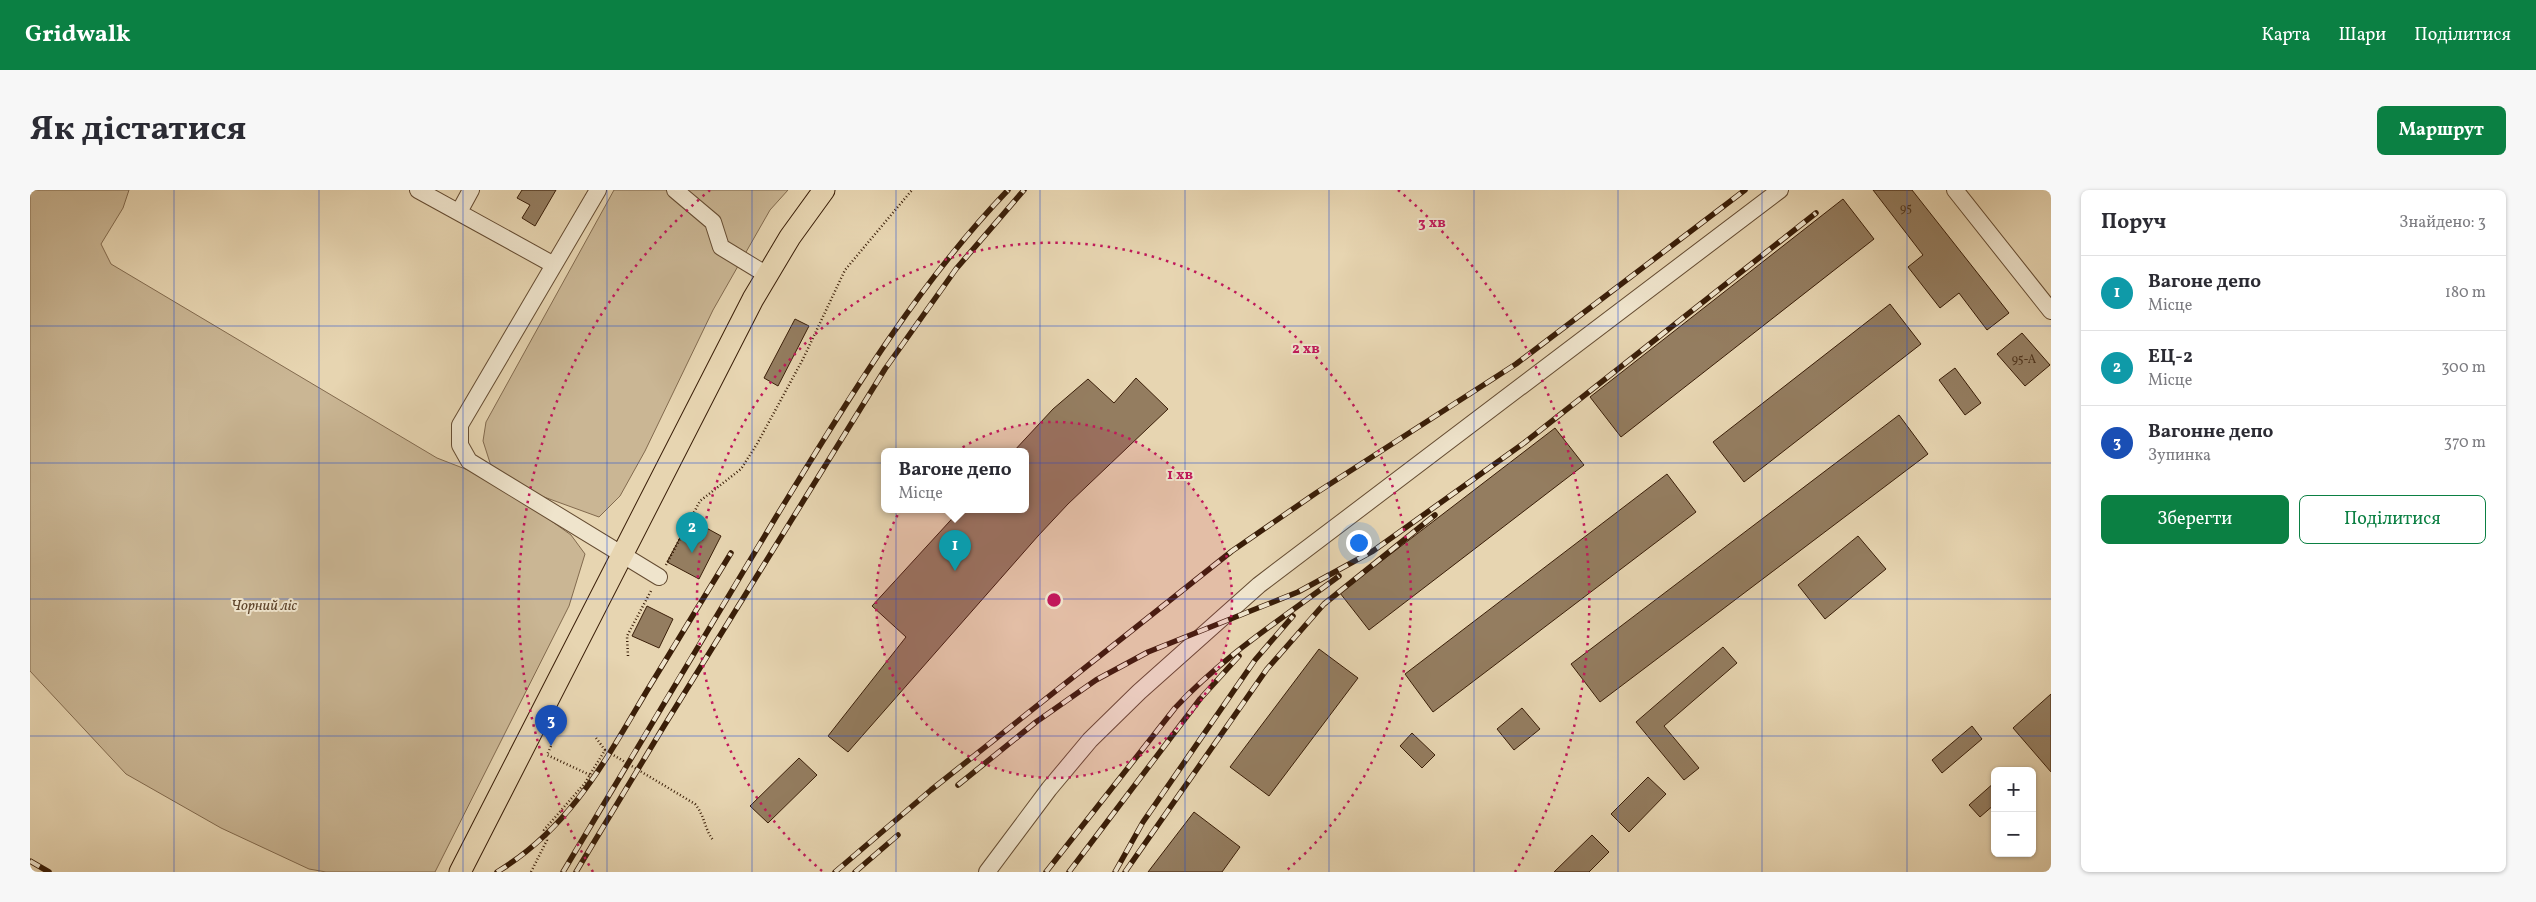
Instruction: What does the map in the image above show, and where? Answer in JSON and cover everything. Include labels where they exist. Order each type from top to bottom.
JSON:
[{"type":"main road","points":[[460,872],[766,275],[824,190]]},
{"type":"street","points":[[418,190],[554,265]]},
{"type":"street","points":[[459,212],[470,190]]},
{"type":"street","points":[[598,190],[460,425],[460,445],[469,461],[659,577]]},
{"type":"street","points":[[675,190],[713,222],[721,247],[766,275]]},
{"type":"street","points":[[987,872],[1090,740],[1139,692],[1259,585],[1780,190]]},
{"type":"street","points":[[1961,192],[2051,312]]},
{"type":"path","points":[[628,656],[627,636],[700,501],[741,469],[757,444],[803,359],[845,270],[912,190]]},
{"type":"path","points":[[596,738],[605,750],[695,804],[703,813],[708,833],[713,840]]},
{"type":"path","points":[[552,746],[547,755],[590,775]]},
{"type":"path","points":[[531,872],[547,840],[544,830],[590,775],[605,750]]},
{"type":"green space","name":"Чорний ліс","points":[[30,190],[129,190],[123,208],[101,244],[111,264],[437,458],[486,477],[491,466],[483,441],[486,422],[614,190],[788,190],[770,210],[713,310],[645,451],[620,496],[599,517],[544,497],[536,510],[571,535],[585,554],[569,606],[435,872],[326,872],[309,869],[221,828],[126,774],[30,671]]},
{"type":"building","points":[[522,190],[556,190],[535,226],[522,218],[530,205],[517,198]]},
{"type":"building","points":[[1873,190],[1912,190],[2009,313],[1987,330],[1959,293],[1940,308],[1908,267],[1923,255]]},
{"type":"building","points":[[1843,199],[1874,239],[1621,437],[1590,397]]},
{"type":"building","points":[[1890,304],[1921,344],[1744,482],[1713,442]]},
{"type":"building","points":[[795,319],[809,326],[778,386],[764,378]]},
{"type":"building","points":[[2022,333],[2050,365],[2025,386],[1997,354]]},
{"type":"building","points":[[1955,368],[1981,403],[1965,415],[1939,380]]},
{"type":"building","points":[[1136,378],[1168,409],[1068,504],[1038,536],[848,752],[828,736],[906,637],[872,606],[957,513],[1029,513],[1029,448],[1017,448],[1053,409],[1088,379],[1114,403]]},
{"type":"building","points":[[1899,415],[1928,454],[1600,702],[1571,664]]},
{"type":"building","points":[[1555,428],[1584,465],[1369,630],[1340,593]]},
{"type":"building","points":[[1667,474],[1696,512],[1433,712],[1405,674]]},
{"type":"building","points":[[690,519],[721,536],[699,579],[667,562]]},
{"type":"building","points":[[1858,536],[1886,569],[1825,619],[1798,585]]},
{"type":"building","points":[[647,606],[673,619],[659,648],[632,636]]},
{"type":"building","points":[[1723,647],[1737,663],[1664,726],[1699,768],[1684,780],[1636,722]]},
{"type":"building","points":[[1319,649],[1358,678],[1269,796],[1230,767]]},
{"type":"building","points":[[2051,694],[2051,772],[2013,728]]},
{"type":"building","points":[[1522,708],[1540,729],[1514,750],[1497,729]]},
{"type":"building","points":[[1972,726],[1982,739],[1942,773],[1932,760]]},
{"type":"building","points":[[1412,733],[1435,755],[1422,768],[1400,746]]},
{"type":"building","points":[[799,758],[817,775],[768,823],[750,806]]},
{"type":"building","points":[[1648,777],[1666,794],[1629,832],[1611,814]]},
{"type":"building","points":[[1991,786],[1991,807],[1980,817],[1969,805]]},
{"type":"building","points":[[1194,812],[1240,847],[1222,872],[1148,872]]},
{"type":"building","points":[[1592,835],[1609,852],[1589,872],[1554,872]]},
{"type":"railway","points":[[563,872],[776,517],[883,347],[942,266],[1008,190]]},
{"type":"railway","points":[[576,872],[885,369],[956,269],[1024,190]]},
{"type":"railway","points":[[835,872],[931,790],[1232,551],[1316,493],[1516,364],[1745,190]]},
{"type":"railway","points":[[958,785],[1036,722],[1096,680],[1148,652],[1298,592],[1373,551],[1524,443],[1816,213]]},
{"type":"railway","points":[[1125,872],[1267,669],[1324,604],[1435,515]]},
{"type":"railway","points":[[497,872],[546,835],[584,791],[617,742],[731,553]]},
{"type":"railway","points":[[1046,872],[1175,708],[1233,654],[1339,576]]},
{"type":"railway","points":[[1115,872],[1143,822],[1255,660],[1293,616]]},
{"type":"railway","points":[[1069,872],[1200,699],[1239,656]]},
{"type":"railway","points":[[855,872],[898,835]]},
{"type":"railway","points":[[30,861],[49,872]]},
{"type":"place","name":"ЕЦ-2","points":[[692,553]]},
{"type":"place","name":"Вагоне депо","points":[[955,571]]},
{"type":"place","name":"Вагонне депо","points":[[551,746]]}]
